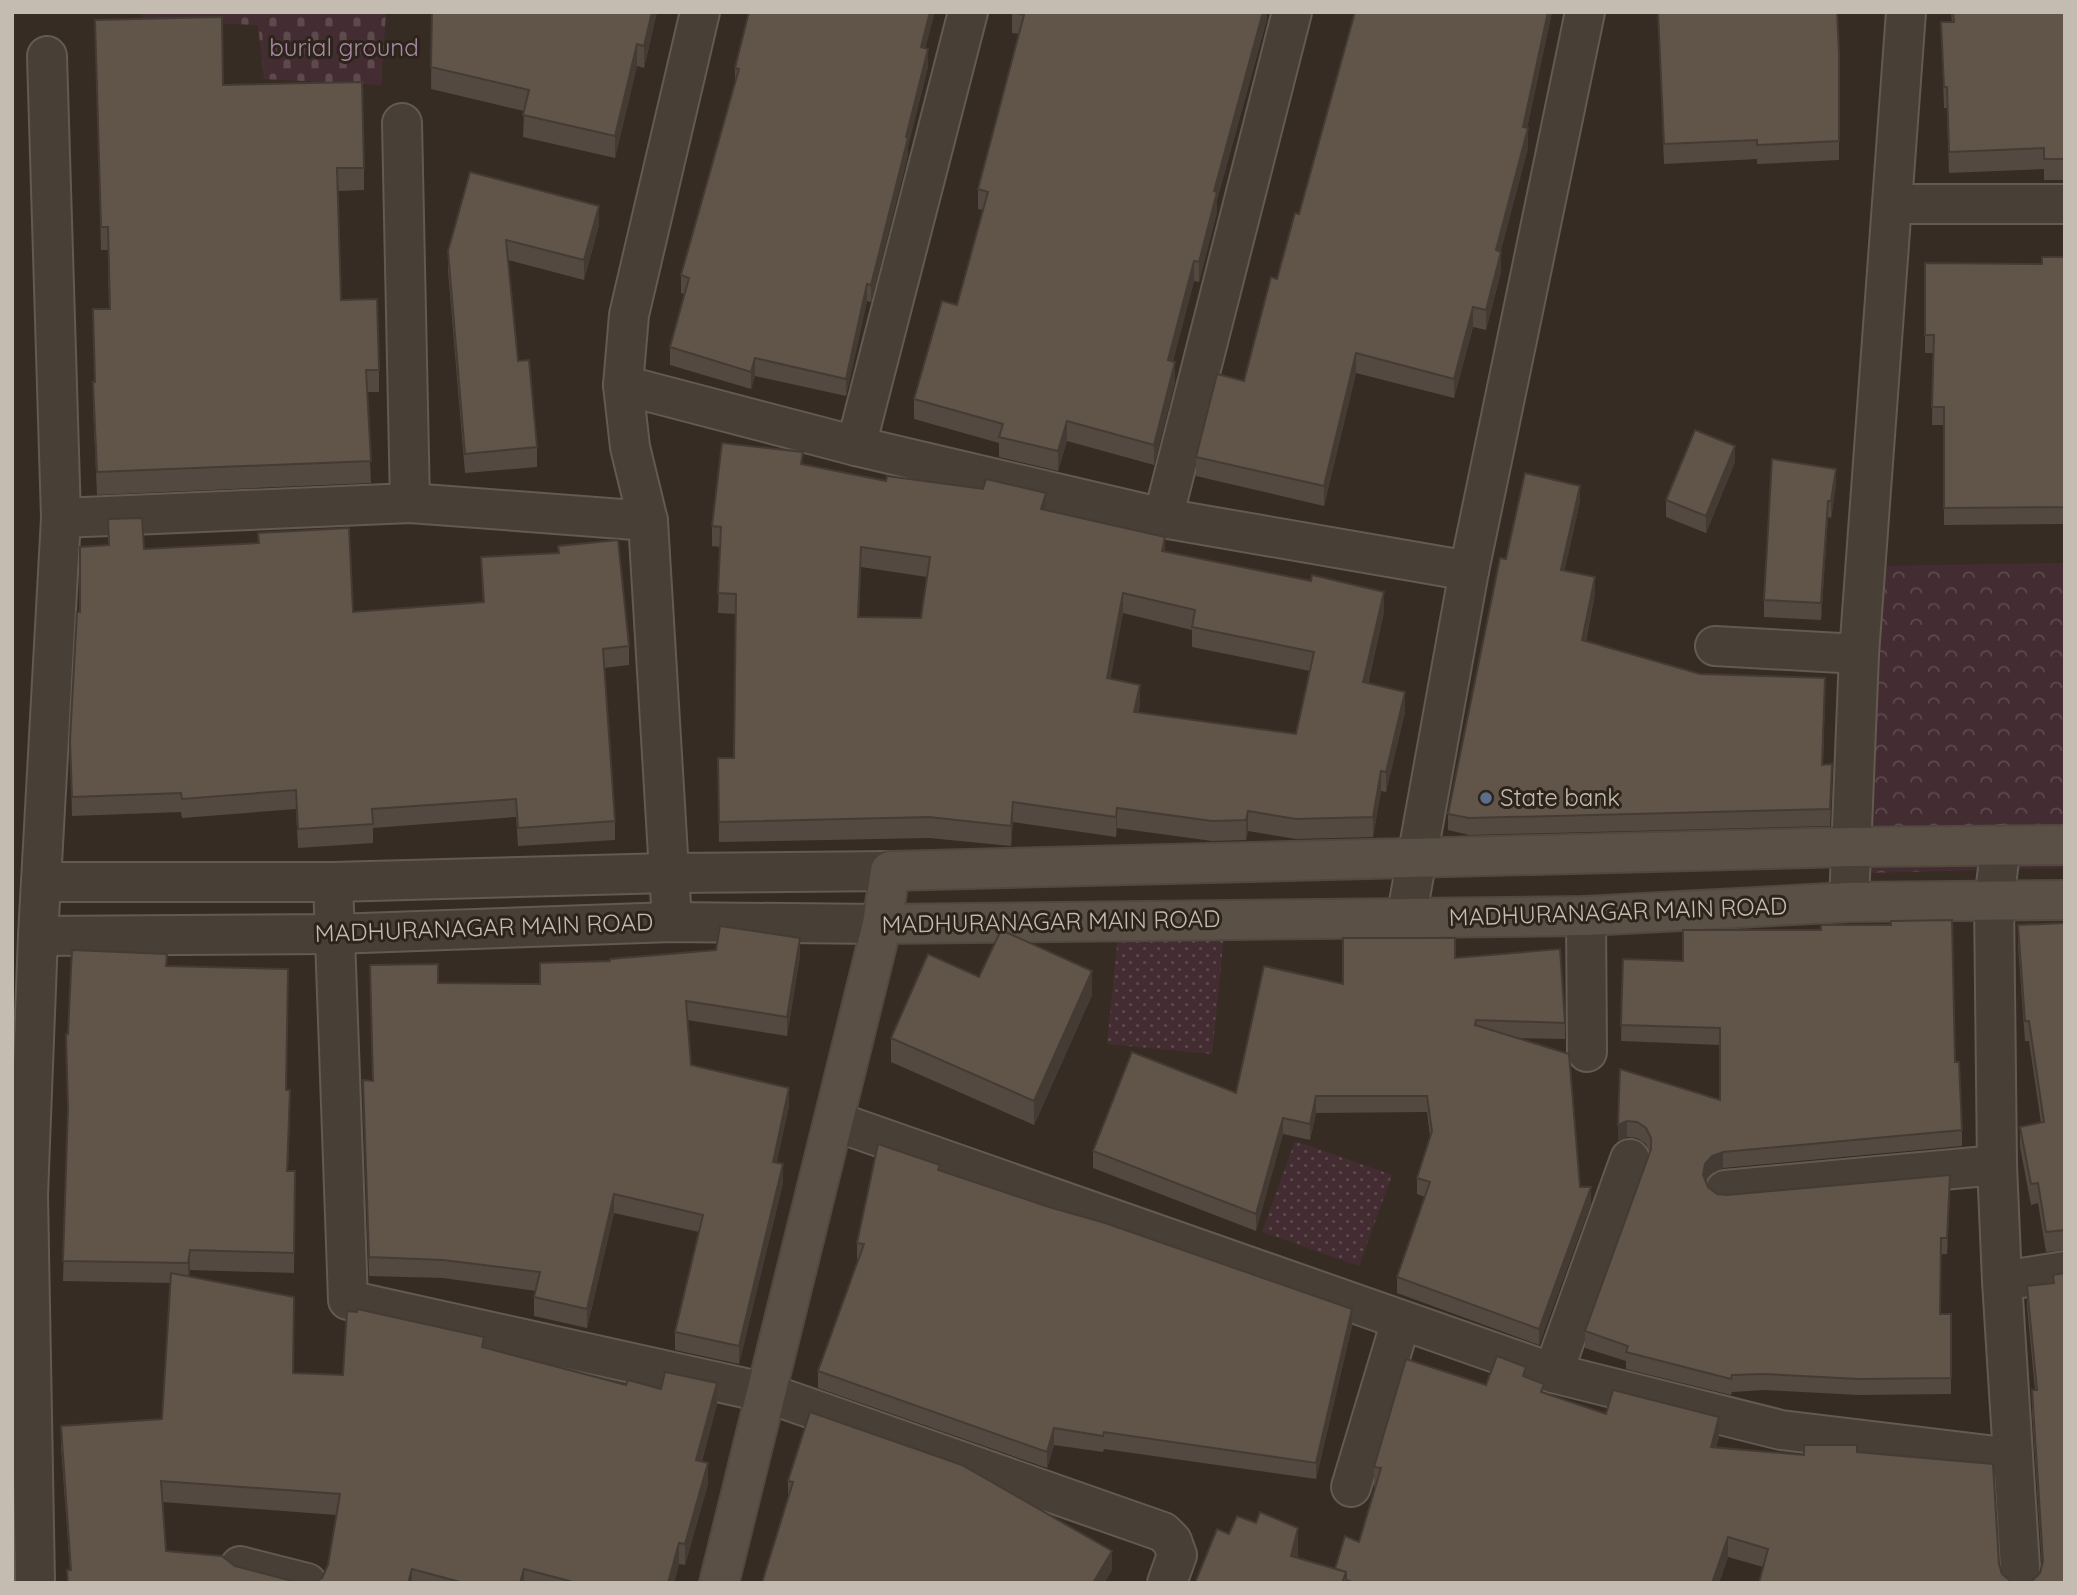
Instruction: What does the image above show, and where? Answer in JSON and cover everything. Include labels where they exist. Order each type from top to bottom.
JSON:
[{"type":"street","points":[[672,922],[648,521],[630,447],[624,385],[629,316],[700,12]]},
{"type":"street","points":[[856,446],[968,12]]},
{"type":"street","points":[[1163,518],[1292,12]]},
{"type":"street","points":[[1406,919],[1469,571],[1585,12]]},
{"type":"street","points":[[1849,902],[1859,654],[1906,12]]},
{"type":"street","points":[[35,1583],[28,1195],[38,936],[61,518],[47,56]]},
{"type":"street","points":[[402,123],[410,503]]},
{"type":"street","points":[[1892,204],[2065,204]]},
{"type":"street","points":[[624,385],[856,446],[1163,518],[1469,571]]},
{"type":"street","points":[[61,518],[410,503],[648,521]]},
{"type":"street","points":[[1715,646],[1859,654]]},
{"type":"street","points":[[2001,845],[1994,900],[1997,1165],[2001,1281],[2021,1583]]},
{"type":"street","name":"MADHURANAGAR MAIN ROAD","points":[[41,881],[333,881],[2065,845]]},
{"type":"street","points":[[719,1583],[882,924],[890,871]]},
{"type":"street","points":[[333,881],[348,1300],[767,1393],[1163,1532],[1172,1541],[1177,1555],[1167,1583]]},
{"type":"street","name":"MADHURANAGAR MAIN ROAD","points":[[38,936],[334,934],[672,922],[882,924],[1587,916],[1849,902],[2065,900]]},
{"type":"street","points":[[1587,916],[1587,1052]]},
{"type":"street","points":[[834,1121],[1553,1373],[1781,1430],[2013,1458]]},
{"type":"street","points":[[1553,1373],[1630,1160]]},
{"type":"street","points":[[1725,1190],[1997,1165]]},
{"type":"street","points":[[2001,1281],[2065,1271]]},
{"type":"street","points":[[1351,1487],[1401,1321]]},
{"type":"street","points":[[240,1566],[307,1583]]},
{"type":"green space","name":"burial ground","points":[[135,12],[386,12],[381,85],[264,79],[258,25],[147,20]]},
{"type":"green space","points":[[2065,563],[2065,868],[1867,873],[1883,566]]},
{"type":"green space","points":[[1119,926],[1224,936],[1212,1054],[1107,1044]]},
{"type":"green space","points":[[1295,1141],[1392,1175],[1359,1266],[1262,1232]]},
{"type":"building","points":[[432,12],[652,12],[644,46],[637,44],[615,136],[523,115],[529,90],[431,67]]},
{"type":"building","points":[[749,12],[930,12],[921,47],[928,49],[906,137],[908,138],[871,285],[867,284],[846,379],[755,358],[751,372],[670,347],[689,278],[681,275],[739,69],[735,68]]},
{"type":"building","points":[[1012,12],[1263,12],[1214,191],[1217,192],[1199,262],[1194,261],[1168,360],[1175,362],[1154,445],[1067,421],[1058,451],[999,437],[1003,424],[914,399],[942,301],[957,305],[988,192],[978,189],[1024,15]]},
{"type":"building","points":[[1355,12],[1548,12],[1523,127],[1528,128],[1496,250],[1501,252],[1486,310],[1473,307],[1454,379],[1356,353],[1324,486],[1196,457],[1217,374],[1244,381],[1271,277],[1277,279],[1295,213],[1299,214]]},
{"type":"building","points":[[1658,12],[1837,12],[1839,141],[1757,145],[1757,140],[1664,144]]},
{"type":"building","points":[[1953,12],[2065,12],[2065,159],[2044,159],[2044,148],[1949,152],[1941,22],[1954,22]]},
{"type":"building","points":[[222,17],[223,85],[362,82],[364,168],[337,168],[341,300],[377,299],[379,370],[366,370],[371,461],[97,472],[93,309],[110,309],[108,227],[101,227],[95,20]]},
{"type":"building","points":[[470,172],[599,206],[584,260],[506,240],[518,361],[529,360],[537,447],[465,454],[448,251]]},
{"type":"building","points":[[2042,257],[2065,257],[2064,507],[1944,508],[1944,407],[1932,407],[1934,335],[1925,335],[1925,263],[2042,264]]},
{"type":"building","points":[[1695,430],[1735,446],[1706,516],[1666,500]]},
{"type":"building","points":[[722,443],[803,452],[801,464],[886,481],[887,476],[983,489],[986,479],[1046,493],[1041,509],[1165,537],[1162,551],[1311,581],[1312,575],[1384,592],[1363,682],[1405,692],[1386,772],[1381,771],[1373,817],[1296,819],[1248,811],[1246,820],[1212,821],[1117,808],[1116,817],[1013,802],[1011,826],[929,817],[719,822],[718,758],[734,758],[736,594],[718,593],[721,527],[712,526]],"holes":[[[861,547],[930,557],[921,618],[858,617]],[[1123,593],[1195,610],[1192,627],[1314,652],[1296,734],[1134,712],[1140,685],[1107,678]]]},
{"type":"building","points":[[1772,459],[1836,469],[1831,501],[1828,501],[1821,603],[1764,600]]},
{"type":"building","points":[[1525,473],[1580,486],[1561,570],[1595,577],[1582,640],[1700,674],[1825,678],[1822,765],[1832,764],[1830,809],[1469,818],[1448,814],[1500,558],[1506,559]]},
{"type":"building","points":[[142,518],[144,549],[259,543],[258,533],[349,528],[353,612],[484,602],[481,557],[559,553],[558,546],[618,540],[629,646],[603,649],[615,821],[518,828],[516,799],[372,809],[373,824],[298,829],[296,790],[182,799],[181,793],[72,797],[70,740],[77,612],[80,612],[80,547],[109,545],[108,519]]},
{"type":"building","points":[[1952,920],[1955,1062],[1959,1062],[1962,1130],[1723,1152],[1712,1156],[1705,1164],[1703,1175],[1708,1187],[1717,1194],[1727,1195],[1950,1175],[1947,1238],[1941,1238],[1940,1314],[1951,1314],[1951,1378],[1859,1379],[1764,1374],[1732,1375],[1731,1379],[1626,1352],[1628,1346],[1585,1331],[1651,1149],[1651,1138],[1646,1128],[1637,1122],[1627,1121],[1618,1125],[1620,1069],[1720,1100],[1720,1028],[1621,1025],[1623,959],[1683,961],[1683,930],[1821,930],[1821,925],[1891,925],[1891,921]]},
{"type":"building","points":[[2065,923],[2065,1230],[2046,1232],[2038,1183],[2031,1184],[2020,1127],[2044,1122],[2029,1021],[2025,1021],[2018,925]]},
{"type":"building","points":[[720,926],[800,938],[787,1017],[686,1001],[691,1065],[789,1088],[773,1162],[783,1164],[739,1346],[675,1332],[703,1215],[614,1194],[587,1309],[534,1297],[540,1272],[443,1260],[369,1257],[363,1080],[373,1081],[370,965],[438,964],[438,983],[540,984],[540,963],[610,961],[716,950]]},
{"type":"building","points":[[1001,930],[1092,971],[1034,1101],[891,1038],[928,954],[979,977]]},
{"type":"building","points":[[1343,938],[1455,938],[1455,958],[1560,949],[1565,1023],[1476,1020],[1475,1025],[1569,1054],[1580,1187],[1591,1187],[1539,1329],[1397,1277],[1430,1182],[1417,1178],[1432,1131],[1427,1096],[1316,1096],[1310,1124],[1283,1118],[1256,1214],[1093,1151],[1132,1052],[1236,1093],[1264,966],[1343,984]]},
{"type":"building","points":[[72,950],[167,954],[166,966],[288,969],[286,1090],[290,1090],[287,1171],[295,1171],[294,1253],[190,1250],[188,1263],[63,1261],[68,1108],[66,1034]]},
{"type":"building","points":[[878,1144],[940,1165],[938,1170],[1105,1223],[1352,1309],[1316,1463],[1104,1432],[1103,1436],[1054,1428],[1047,1452],[818,1371],[864,1244],[857,1243]]},
{"type":"building","points":[[171,1273],[294,1297],[293,1373],[343,1375],[347,1311],[357,1312],[357,1309],[484,1337],[482,1347],[626,1385],[628,1380],[661,1389],[665,1372],[717,1383],[696,1460],[708,1463],[685,1544],[679,1543],[668,1583],[577,1583],[524,1569],[520,1583],[464,1583],[412,1569],[408,1583],[313,1583],[322,1578],[328,1565],[340,1494],[161,1481],[166,1551],[222,1556],[235,1566],[300,1583],[68,1583],[67,1570],[71,1570],[61,1426],[162,1419]]},
{"type":"building","points":[[2065,1273],[2065,1583],[2028,1583],[2040,1573],[2043,1561],[2032,1390],[2037,1390],[2027,1286],[2054,1283],[2053,1275]]},
{"type":"building","points":[[1497,1356],[1526,1367],[1523,1376],[1544,1384],[1541,1392],[1606,1414],[1613,1390],[1719,1417],[1711,1447],[1804,1455],[1804,1445],[1857,1445],[1857,1452],[1993,1464],[1999,1564],[2002,1574],[2013,1583],[1759,1583],[1768,1549],[1728,1537],[1712,1583],[1355,1583],[1346,1580],[1346,1572],[1335,1569],[1345,1536],[1359,1542],[1381,1468],[1374,1467],[1406,1359],[1486,1385]]},
{"type":"building","points":[[810,1412],[962,1465],[1112,1551],[1093,1583],[762,1583],[793,1482],[788,1481]]},
{"type":"building","points":[[1260,1512],[1298,1528],[1291,1556],[1346,1572],[1342,1583],[1195,1583],[1217,1529],[1229,1534],[1237,1516],[1256,1523]]},
{"type":"place","name":"State bank","points":[[1486,798]]}]
